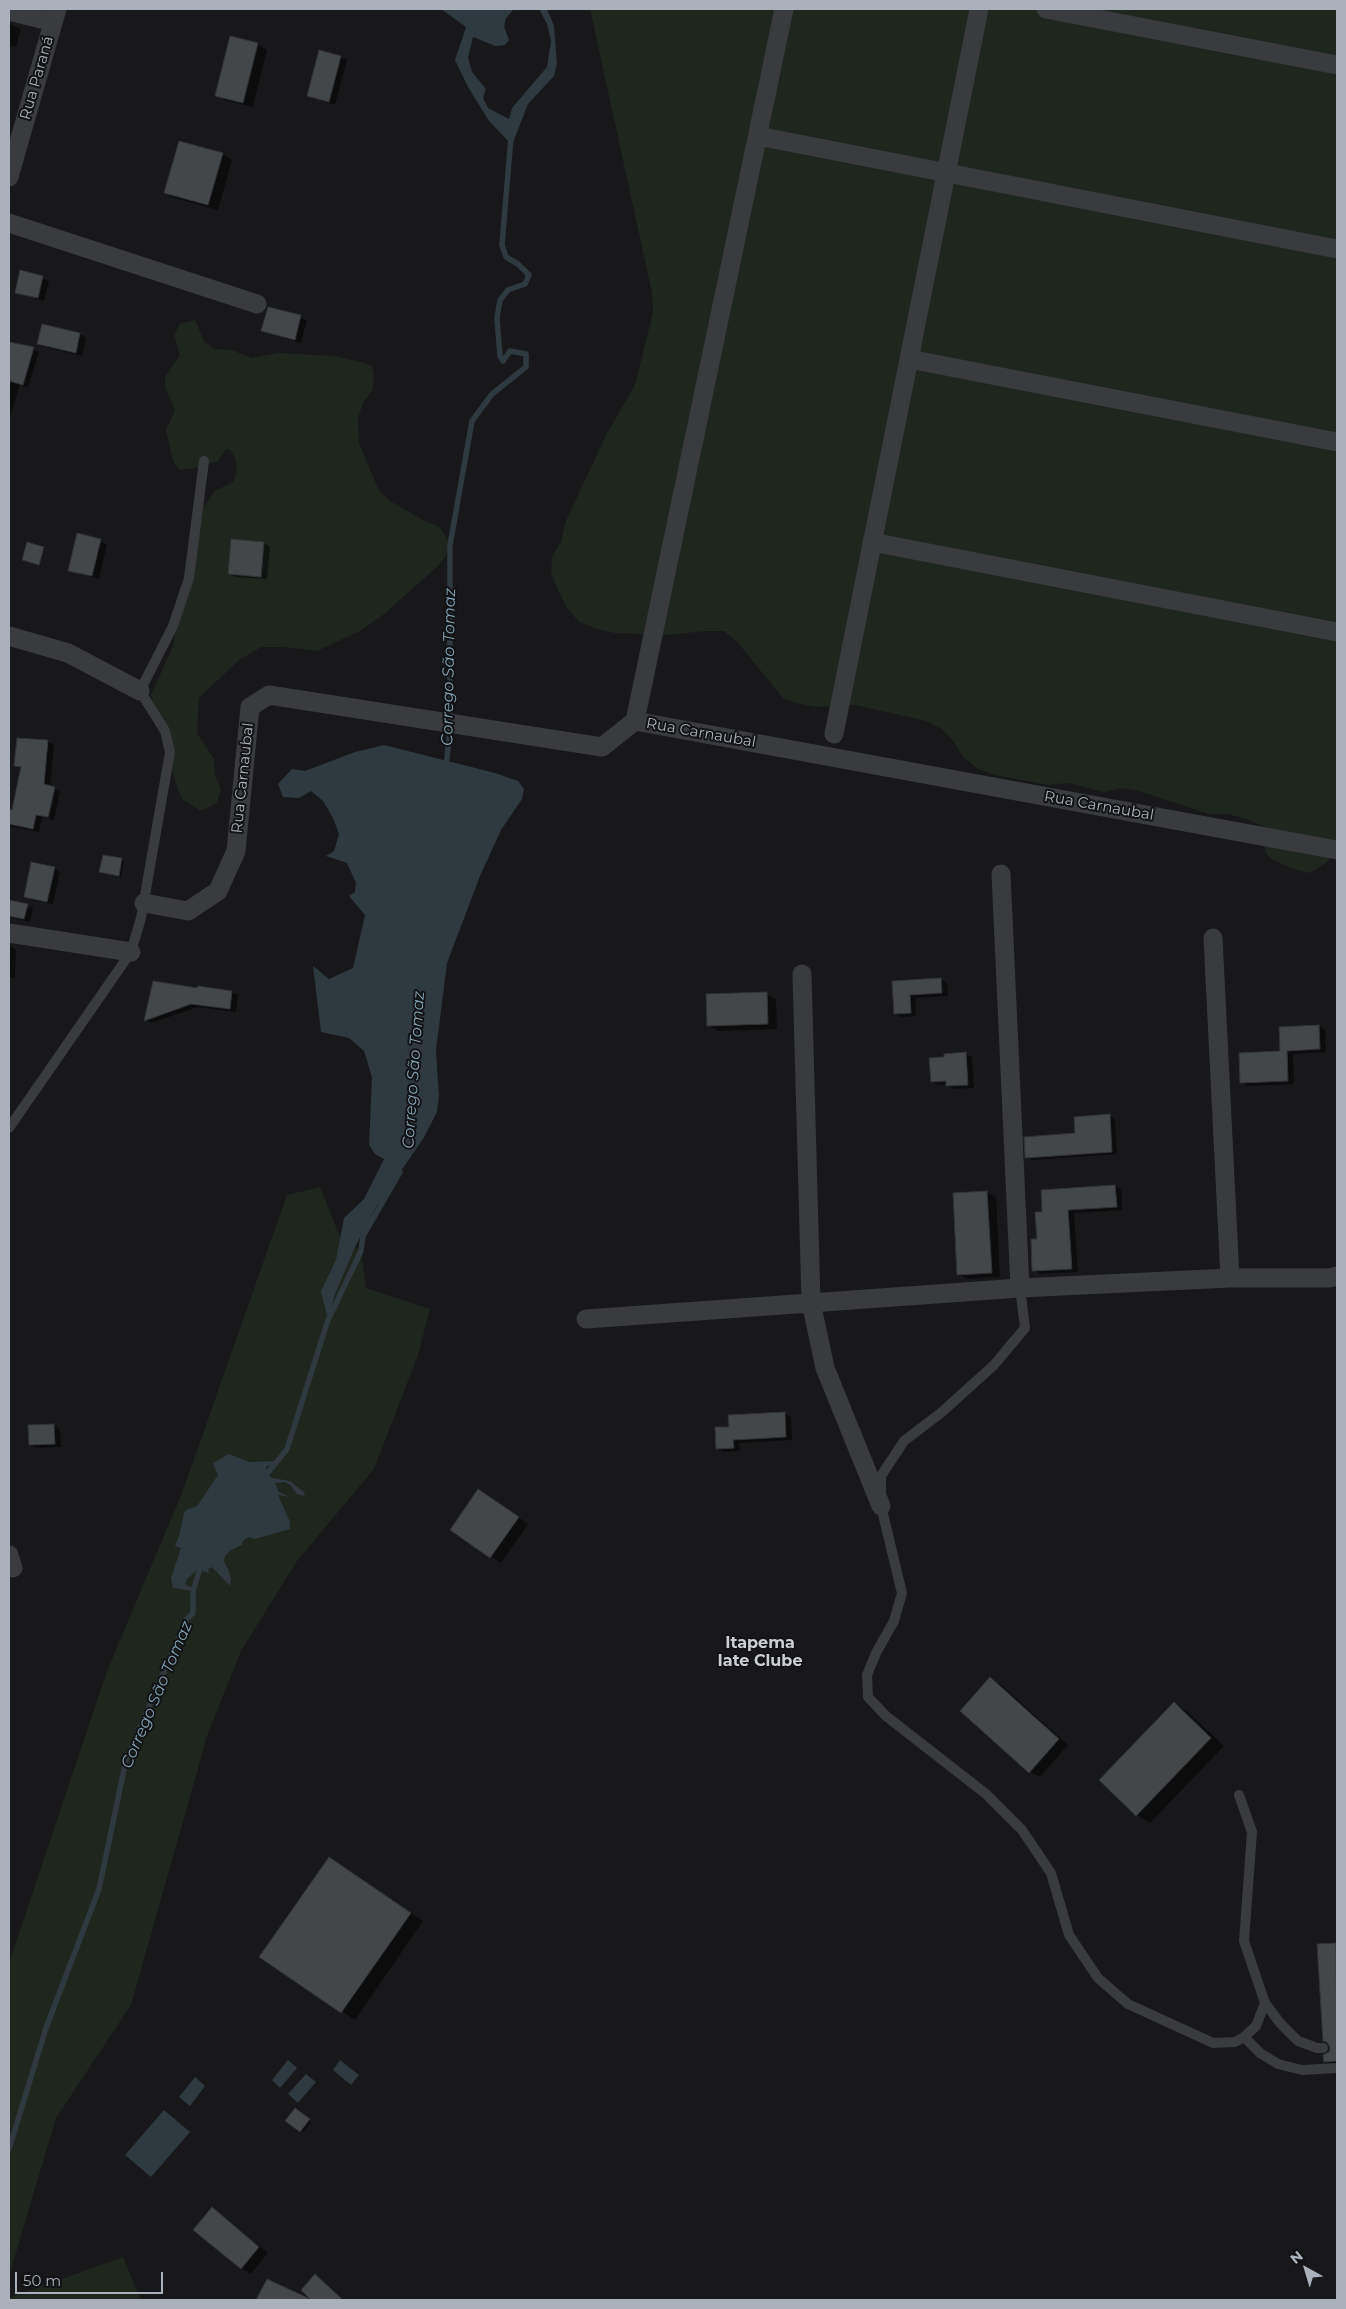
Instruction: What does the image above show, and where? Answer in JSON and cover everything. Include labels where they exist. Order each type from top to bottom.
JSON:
[{"type":"street","points":[[635,721],[784,9]]},
{"type":"street","points":[[834,734],[980,9]]},
{"type":"street","points":[[1046,9],[1337,65]]},
{"type":"street","points":[[9,11],[55,16]]},
{"type":"street","name":"Rua Paraná","points":[[9,176],[55,16]]},
{"type":"street","points":[[758,136],[1337,250]]},
{"type":"street","points":[[9,223],[257,304]]},
{"type":"street","points":[[909,359],[1337,442]]},
{"type":"street","points":[[872,542],[1337,632]]},
{"type":"street","points":[[9,636],[68,653],[140,690]]},
{"type":"street","name":"Rua Carnaubal","points":[[144,903],[188,911],[218,891],[236,851],[250,707],[269,695],[602,747],[635,721],[1337,850]]},
{"type":"street","points":[[1001,874],[1020,1288]]},
{"type":"street","points":[[9,933],[131,952]]},
{"type":"street","points":[[1213,938],[1230,1278]]},
{"type":"street","points":[[802,974],[811,1302],[825,1368],[881,1506]]},
{"type":"street","points":[[586,1319],[1020,1288],[1230,1278],[1329,1278],[1337,1276]]},
{"type":"lane","points":[[9,1128],[131,952],[144,903],[170,752],[165,731],[140,690],[173,626],[189,578],[204,462]]},
{"type":"lane","points":[[1020,1288],[1025,1328],[994,1366],[942,1412],[904,1441],[881,1476],[881,1506],[902,1593],[894,1621],[876,1653],[867,1675],[868,1697],[886,1716],[986,1794],[1022,1830],[1051,1873],[1069,1935],[1098,1978],[1128,2004],[1213,2043],[1235,2042],[1244,2037],[1256,2026],[1265,2003]]},
{"type":"lane","points":[[1239,1795],[1252,1832],[1244,1941],[1265,2003],[1280,2023],[1298,2041],[1317,2048],[1323,2048]]},
{"type":"lane","points":[[1244,2037],[1260,2053],[1278,2064],[1302,2070],[1337,2068]]},
{"type":"shaded area","points":[[590,9],[1337,9],[1337,846],[1331,852],[1329,860],[1310,873],[1293,869],[1271,859],[1265,852],[1264,827],[1246,819],[1228,814],[1209,814],[1139,791],[1122,788],[1104,792],[1068,783],[1048,785],[995,775],[978,769],[963,757],[954,742],[942,729],[926,721],[855,705],[818,707],[800,704],[783,698],[738,643],[724,631],[669,635],[615,633],[579,622],[567,608],[551,575],[552,557],[561,542],[565,523],[606,435],[635,385],[653,312],[652,293]]},
{"type":"shaded area","points":[[195,320],[204,341],[214,349],[232,350],[251,358],[278,353],[335,356],[372,366],[374,376],[372,391],[364,401],[358,417],[359,443],[379,491],[390,501],[423,520],[438,526],[450,545],[445,557],[438,566],[383,615],[360,631],[317,651],[285,647],[261,647],[239,660],[199,698],[197,733],[214,759],[215,776],[221,789],[217,803],[201,811],[182,799],[151,695],[173,646],[190,538],[203,508],[215,491],[233,482],[237,472],[235,458],[230,450],[226,449],[218,461],[195,468],[180,470],[173,461],[166,430],[175,410],[165,388],[165,377],[180,355],[174,335],[180,324]]},
{"type":"shaded area","points":[[320,1187],[340,1237],[361,1251],[366,1288],[430,1309],[418,1355],[374,1469],[297,1561],[241,1651],[208,1733],[131,2005],[56,2118],[9,2276],[9,1963],[107,1671],[182,1493],[287,1195]]},
{"type":"shaded area","points":[[123,2257],[141,2300],[9,2300],[9,2298]]},
{"type":"water","points":[[441,9],[514,9],[506,18],[504,27],[509,40],[505,45],[495,46],[473,37],[468,58],[472,72],[486,89],[483,98],[488,108],[509,119],[512,108],[547,67],[551,41],[547,24],[539,9],[547,9],[554,26],[557,63],[554,76],[528,104],[512,145],[489,121],[468,87],[455,60],[466,27]]},
{"type":"water","points":[[384,745],[495,773],[518,781],[524,789],[522,799],[501,830],[480,876],[447,963],[436,1050],[439,1096],[437,1112],[423,1139],[376,1207],[355,1247],[335,1294],[328,1320],[321,1291],[336,1260],[344,1218],[364,1199],[384,1159],[375,1154],[369,1145],[372,1077],[364,1051],[349,1038],[321,1032],[313,966],[329,979],[353,968],[365,915],[349,896],[355,892],[356,883],[347,863],[326,856],[334,851],[339,834],[333,818],[323,801],[311,791],[299,798],[283,797],[278,784],[292,769],[305,771],[355,752]]},
{"type":"water","points":[[229,1454],[249,1462],[279,1461],[266,1467],[267,1474],[272,1478],[290,1481],[305,1493],[304,1496],[297,1494],[285,1482],[275,1483],[279,1492],[290,1497],[278,1495],[290,1522],[290,1529],[255,1539],[248,1537],[242,1542],[242,1545],[231,1550],[225,1556],[224,1562],[231,1579],[230,1586],[212,1567],[208,1569],[209,1573],[197,1570],[187,1579],[185,1584],[192,1588],[193,1591],[173,1588],[171,1578],[181,1548],[175,1546],[184,1513],[186,1510],[197,1506],[218,1475],[213,1463]]},
{"type":"water","points":[[288,2060],[297,2068],[280,2088],[272,2080]]},
{"type":"water","points":[[340,2060],[359,2075],[351,2085],[333,2070]]},
{"type":"water","points":[[306,2074],[316,2082],[298,2103],[288,2094]]},
{"type":"water","points":[[195,2077],[205,2086],[190,2106],[179,2097]]},
{"type":"water","points":[[164,2110],[190,2132],[151,2177],[125,2155]]},
{"type":"building","points":[[230,36],[258,43],[243,103],[215,96]]},
{"type":"building","points":[[319,50],[341,56],[329,102],[307,96]]},
{"type":"building","points":[[179,141],[223,153],[208,205],[164,193]]},
{"type":"building","points":[[20,270],[43,276],[38,298],[15,293]]},
{"type":"building","points":[[268,307],[301,315],[295,340],[261,331]]},
{"type":"building","points":[[42,324],[80,333],[76,353],[37,344]]},
{"type":"building","points":[[9,342],[34,347],[23,385],[9,381]]},
{"type":"building","points":[[77,533],[101,539],[92,576],[68,571]]},
{"type":"building","points":[[231,539],[264,542],[261,577],[228,574]]},
{"type":"building","points":[[27,542],[44,547],[39,565],[22,560]]},
{"type":"building","points":[[17,738],[48,740],[44,784],[55,787],[48,817],[36,815],[33,829],[9,824],[9,809],[12,810],[21,767],[14,766]]},
{"type":"building","points":[[103,855],[122,858],[119,876],[99,872]]},
{"type":"building","points":[[31,862],[55,867],[47,902],[24,897]]},
{"type":"building","points":[[9,900],[28,904],[24,919],[9,916]]},
{"type":"building","points":[[941,978],[942,993],[910,995],[911,1013],[894,1014],[892,981]]},
{"type":"building","points":[[153,981],[232,991],[230,1009],[191,1004],[144,1021]]},
{"type":"building","points":[[767,992],[768,1024],[707,1026],[706,994]]},
{"type":"building","points":[[1319,1025],[1320,1049],[1287,1051],[1288,1081],[1240,1083],[1239,1053],[1280,1051],[1279,1027]]},
{"type":"building","points":[[966,1052],[968,1085],[946,1086],[946,1081],[931,1082],[929,1058],[944,1057],[944,1054]]},
{"type":"building","points":[[1110,1114],[1112,1152],[1025,1158],[1024,1137],[1075,1133],[1074,1117]]},
{"type":"building","points":[[1115,1185],[1117,1207],[1068,1210],[1072,1269],[1032,1271],[1031,1239],[1037,1239],[1035,1212],[1042,1212],[1041,1190]]},
{"type":"building","points":[[987,1191],[992,1273],[957,1275],[953,1193]]},
{"type":"building","points":[[785,1412],[786,1437],[733,1440],[734,1448],[716,1449],[715,1427],[729,1427],[728,1415]]},
{"type":"building","points":[[54,1424],[55,1444],[29,1445],[28,1425]]},
{"type":"building","points":[[478,1489],[519,1517],[490,1558],[450,1530]]},
{"type":"building","points":[[990,1677],[1059,1739],[1029,1773],[960,1711]]},
{"type":"building","points":[[1174,1702],[1211,1738],[1136,1816],[1099,1780]]},
{"type":"building","points":[[329,1857],[411,1913],[341,2013],[259,1957]]},
{"type":"building","points":[[1336,1943],[1337,2061],[1324,2062],[1323,2055],[1329,2052],[1330,2048],[1327,2042],[1323,2041],[1317,1944]]},
{"type":"building","points":[[295,2108],[310,2119],[300,2132],[285,2121]]},
{"type":"building","points":[[212,2207],[259,2247],[241,2269],[193,2230]]},
{"type":"building","points":[[315,2274],[343,2300],[256,2300],[267,2279],[310,2299],[301,2290]]},
{"type":"waterway","name":"Corrego São Tomaz","points":[[446,767],[450,730],[450,545],[472,421],[492,394],[526,367],[526,354],[510,351],[503,361],[500,356],[497,318],[500,300],[508,290],[525,284],[529,275],[518,264],[506,257],[502,245],[511,137]]},
{"type":"waterway","name":"Corrego São Tomaz","points":[[262,1480],[287,1449],[328,1320],[361,1251],[363,1236],[400,1172]]},
{"type":"waterway","name":"Corrego São Tomaz","points":[[9,2149],[46,2028],[99,1889],[126,1760],[186,1620],[193,1613],[193,1591],[201,1565]]},
{"type":"district","name":"Itapema Iate Clube","points":[[760,1652]]}]
